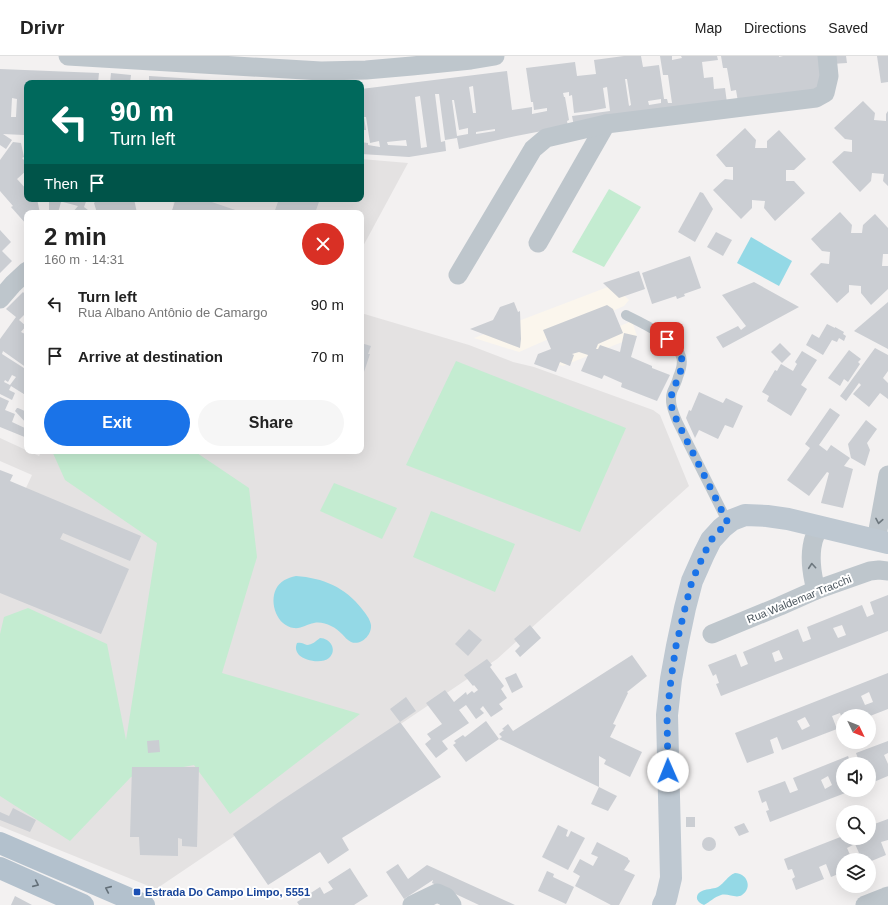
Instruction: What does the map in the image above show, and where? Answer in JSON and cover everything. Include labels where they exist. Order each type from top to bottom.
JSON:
[{"type":"main road","points":[[663,905],[666,899],[670,878],[667,715],[671,679],[676,646],[692,581],[711,540],[732,520],[745,515],[788,519],[882,542]]},
{"type":"main road","points":[[0,843],[144,905]]},
{"type":"main road","points":[[0,868],[83,905]]},
{"type":"street","points":[[68,56],[321,71],[404,67],[472,60],[495,56]]},
{"type":"street","points":[[458,275],[532,149],[546,138],[606,124],[816,98],[825,93],[828,85],[829,76],[827,56]]},
{"type":"street","points":[[538,243],[606,124]]},
{"type":"street","points":[[0,299],[24,274]]},
{"type":"street","points":[[882,542],[888,475]]},
{"type":"street","points":[[816,590],[812,573],[811,556],[813,542],[819,527]]},
{"type":"street","name":"Rua Waldemar Tracchi","points":[[712,634],[816,590],[870,571],[888,571]]},
{"type":"street","points":[[412,905],[438,893],[446,897],[452,905]]},
{"type":"street","points":[[865,905],[888,896]]},
{"type":"lane","points":[[626,315],[661,334],[674,344],[681,354],[682,365],[672,392],[672,409],[728,523]]},
{"type":"shaded area","points":[[364,159],[408,163],[364,244],[364,210],[173,210],[174,202],[364,202]]},
{"type":"shaded area","points":[[613,285],[629,300],[624,306],[519,352],[474,338]]},
{"type":"shaded area","points":[[364,314],[469,345],[513,362],[534,367],[653,410],[660,415],[689,486],[497,659],[156,889],[0,826],[0,544],[32,475],[0,461],[0,438],[24,449],[24,454],[35,454],[39,456],[40,454],[364,454]]},
{"type":"shaded area","points":[[632,321],[637,336],[563,366],[540,359]]},
{"type":"green space","points":[[609,189],[641,207],[604,267],[572,252]]},
{"type":"green space","points":[[456,361],[626,428],[580,532],[406,465]]},
{"type":"green space","points":[[53,454],[198,454],[249,488],[257,557],[222,673],[360,714],[230,814],[194,765],[131,777],[70,841],[0,796],[0,634],[4,617],[28,608],[107,644],[126,740],[157,543],[65,480]]},
{"type":"green space","points":[[334,483],[397,508],[382,539],[320,511]]},
{"type":"green space","points":[[431,511],[515,544],[495,592],[413,557]]},
{"type":"water","points":[[751,237],[792,261],[779,286],[737,263]]},
{"type":"water","points":[[296,576],[315,579],[341,589],[355,601],[369,619],[371,629],[368,636],[362,641],[355,643],[351,642],[339,631],[329,625],[314,623],[294,628],[283,623],[274,607],[274,595],[276,589],[282,582]]},
{"type":"water","points":[[320,638],[327,640],[332,645],[333,652],[329,658],[322,661],[314,661],[305,659],[299,655],[296,649],[297,643],[309,645]]},
{"type":"water","points":[[735,873],[743,875],[747,881],[747,889],[742,895],[721,895],[704,905],[698,901],[697,895],[699,893],[718,887]]},
{"type":"building","points":[[624,56],[641,56],[643,67],[659,65],[664,99],[667,99],[668,103],[672,103],[668,75],[663,75],[660,56],[672,56],[672,60],[682,58],[681,56],[717,56],[718,60],[702,62],[704,78],[713,77],[714,89],[725,88],[727,103],[574,126],[572,116],[610,111],[607,87],[603,88],[606,108],[590,111],[574,113],[572,95],[569,96],[569,92],[563,93],[569,120],[567,121],[568,126],[459,149],[457,138],[445,140],[439,94],[435,94],[441,142],[445,141],[446,151],[409,157],[364,154],[364,142],[368,143],[368,145],[380,147],[379,141],[370,143],[366,117],[364,117],[364,89],[507,71],[512,110],[532,107],[532,114],[547,111],[547,108],[534,110],[533,102],[531,102],[526,68],[575,62],[577,76],[596,74],[594,60]],"holes":[[[625,79],[627,79],[631,105],[629,106]],[[473,86],[476,113],[473,113],[469,87]],[[420,96],[427,147],[421,148],[415,97]],[[661,99],[661,103],[649,105],[648,101]],[[452,100],[454,100],[459,130],[468,128],[468,134],[457,136]],[[495,129],[495,131],[476,134],[476,132]],[[406,140],[407,146],[388,145],[387,142]]]},
{"type":"building","points":[[721,56],[818,56],[823,91],[738,102],[736,90],[731,91],[727,68],[723,68]]},
{"type":"building","points":[[830,56],[846,56],[847,63],[831,64]]},
{"type":"building","points":[[877,56],[888,56],[888,82],[881,83]]},
{"type":"building","points":[[0,69],[99,73],[98,80],[24,80],[24,135],[3,134],[12,140],[6,149],[0,145]],"holes":[[[12,98],[17,99],[16,117],[11,117]]]},
{"type":"building","points":[[111,73],[131,75],[130,80],[110,80]]},
{"type":"building","points":[[149,76],[212,80],[149,80]]},
{"type":"building","points":[[863,101],[875,113],[874,120],[886,121],[886,114],[888,111],[888,186],[883,181],[884,174],[872,173],[871,181],[860,192],[832,162],[844,151],[852,152],[852,140],[845,139],[834,128]]},
{"type":"building","points":[[364,117],[366,130],[364,130]]},
{"type":"building","points":[[745,128],[756,140],[755,148],[767,148],[767,141],[779,130],[806,159],[794,170],[786,170],[786,181],[794,181],[805,193],[775,221],[764,208],[765,201],[752,200],[752,208],[741,219],[713,190],[725,179],[733,180],[733,167],[726,167],[716,155]]},
{"type":"building","points":[[13,142],[21,143],[24,157],[22,158],[24,160],[24,173],[17,179],[24,187],[24,202],[38,202],[39,210],[24,210],[24,222],[11,207],[13,206],[0,191],[0,160]]},
{"type":"building","points":[[700,192],[703,193],[713,209],[695,242],[678,232]]},
{"type":"building","points":[[49,202],[61,202],[59,210],[49,210]]},
{"type":"building","points":[[63,202],[86,202],[84,207],[88,210],[75,210],[78,206]]},
{"type":"building","points":[[135,202],[136,210],[96,210],[94,203]]},
{"type":"building","points":[[175,202],[212,202],[235,210],[172,210]]},
{"type":"building","points":[[278,202],[319,202],[316,210],[275,210]]},
{"type":"building","points":[[840,212],[852,225],[851,233],[862,233],[863,225],[875,214],[888,228],[888,254],[883,254],[882,266],[888,266],[888,289],[871,305],[861,293],[861,286],[849,285],[849,292],[837,303],[810,274],[821,263],[829,264],[830,252],[822,251],[811,239]]},
{"type":"building","points":[[0,230],[11,242],[2,251],[12,261],[0,273]]},
{"type":"building","points":[[716,232],[732,240],[723,256],[707,247]]},
{"type":"building","points":[[690,256],[701,288],[684,294],[685,296],[677,299],[676,296],[652,304],[642,273]]},
{"type":"building","points":[[639,271],[645,289],[619,298],[603,283]]},
{"type":"building","points":[[754,282],[799,307],[723,348],[716,337],[738,326],[741,330],[746,326],[722,295]]},
{"type":"building","points":[[23,292],[24,315],[19,320],[24,324],[24,328],[21,332],[24,334],[24,366],[3,351],[2,354],[24,368],[24,394],[11,386],[9,390],[15,393],[12,400],[0,394],[0,339],[16,317],[6,309]],"holes":[[[12,375],[16,377],[10,385],[4,382],[5,380],[8,382]]]},
{"type":"building","points":[[514,302],[518,312],[520,311],[520,348],[470,329],[493,320],[500,307]]},
{"type":"building","points":[[888,302],[888,349],[854,331]]},
{"type":"building","points":[[607,305],[613,309],[623,333],[598,344],[596,349],[598,349],[600,345],[620,352],[624,333],[637,336],[631,357],[670,375],[657,401],[621,387],[622,383],[604,375],[602,379],[581,371],[588,355],[579,352],[572,354],[574,355],[570,366],[560,362],[556,372],[534,364],[538,354],[551,349],[543,330]]},
{"type":"building","points":[[827,324],[844,332],[843,334],[846,336],[844,341],[839,338],[837,342],[832,340],[823,355],[806,345],[812,334],[819,338]]},
{"type":"building","points":[[780,343],[791,354],[782,363],[771,352]]},
{"type":"building","points":[[364,344],[371,346],[368,354],[370,354],[364,372]]},
{"type":"building","points":[[875,348],[888,355],[888,371],[883,378],[888,383],[888,399],[880,393],[869,407],[853,394],[861,385],[859,383],[846,401],[840,396]]},
{"type":"building","points":[[849,350],[861,359],[858,362],[860,364],[848,382],[844,379],[840,386],[828,378]]},
{"type":"building","points":[[802,351],[817,360],[801,385],[807,389],[791,416],[767,401],[769,396],[762,392],[775,370],[777,371],[781,364],[793,371],[797,364],[795,362]]},
{"type":"building","points":[[699,392],[723,403],[726,398],[743,406],[733,428],[725,425],[718,439],[699,430],[695,438],[686,418],[689,410],[691,411]]},
{"type":"building","points":[[0,397],[9,401],[5,410],[15,414],[12,422],[24,428],[24,437],[0,427]]},
{"type":"building","points":[[17,408],[24,411],[24,421],[15,411]]},
{"type":"building","points":[[830,408],[840,415],[819,445],[827,451],[831,445],[850,458],[844,466],[853,469],[843,508],[821,503],[829,473],[827,472],[809,496],[787,480],[810,448],[805,444]]},
{"type":"building","points":[[866,420],[877,429],[867,443],[870,450],[865,466],[851,458],[848,444]]},
{"type":"building","points":[[0,470],[13,475],[10,481],[141,536],[130,561],[63,533],[60,539],[129,569],[101,634],[0,593]]},
{"type":"building","points":[[888,595],[888,631],[721,696],[716,684],[719,683],[716,674],[713,676],[708,665],[736,654],[741,667],[748,664],[743,652],[798,629],[803,642],[811,639],[807,627],[862,605],[867,617],[874,614],[870,602]],"holes":[[[842,625],[846,635],[838,638],[833,628]],[[779,650],[783,659],[775,662],[772,653]]]},
{"type":"building","points":[[530,625],[541,638],[520,657],[515,651],[520,646],[514,639]]},
{"type":"building","points":[[469,629],[482,640],[468,656],[455,644]]},
{"type":"building","points":[[632,655],[647,676],[627,692],[628,693],[613,724],[616,725],[610,737],[642,752],[630,777],[604,764],[606,760],[599,756],[599,787],[499,739],[502,737],[499,734],[504,730],[502,729],[508,724],[513,731]]},
{"type":"building","points":[[487,659],[492,665],[490,667],[504,686],[501,689],[507,698],[499,704],[503,709],[491,717],[483,706],[480,709],[484,713],[476,719],[466,705],[459,710],[469,723],[442,741],[448,749],[436,758],[425,744],[431,739],[427,734],[442,724],[426,703],[445,690],[454,702],[466,692],[467,695],[472,691],[474,693],[478,690],[464,675]]},
{"type":"building","points":[[516,673],[523,687],[512,693],[505,678]]},
{"type":"building","points":[[888,673],[888,709],[876,714],[876,709],[836,709],[836,714],[832,716],[836,729],[782,750],[777,737],[770,740],[774,753],[747,763],[735,733]],"holes":[[[869,692],[873,702],[865,705],[861,696]],[[805,717],[810,726],[802,730],[797,721]]]},
{"type":"building","points":[[406,697],[416,711],[400,722],[390,709]]},
{"type":"building","points":[[486,721],[499,739],[466,762],[453,745],[456,743],[454,741],[463,735],[465,737]]},
{"type":"building","points":[[400,722],[441,777],[342,838],[349,850],[328,864],[320,852],[268,885],[233,834]]},
{"type":"building","points":[[159,740],[160,752],[148,753],[147,741]]},
{"type":"building","points":[[888,741],[888,753],[884,755],[888,764],[888,776],[876,781],[876,757],[857,757],[856,753],[867,749],[876,749],[876,746]]},
{"type":"building","points":[[836,761],[836,797],[770,822],[766,811],[769,810],[766,801],[762,803],[758,791],[785,781],[790,793],[798,790],[793,778]],"holes":[[[828,776],[832,785],[825,789],[821,780]]]},
{"type":"building","points":[[132,767],[199,767],[197,847],[182,846],[182,839],[178,838],[178,856],[140,855],[139,837],[130,837]]},
{"type":"building","points":[[599,787],[617,796],[608,811],[591,804]]},
{"type":"building","points":[[13,808],[36,820],[30,832],[0,820],[0,812],[9,816]]},
{"type":"building","points":[[686,817],[695,817],[695,827],[686,827]]},
{"type":"building","points":[[888,819],[888,840],[881,842],[886,855],[876,859],[876,853],[859,853],[855,845],[876,845],[876,823]]},
{"type":"building","points":[[744,823],[749,832],[739,836],[734,827]]},
{"type":"building","points":[[558,825],[568,830],[566,836],[568,837],[571,831],[585,838],[568,870],[542,857]]},
{"type":"building","points":[[706,837],[712,837],[716,841],[716,847],[712,851],[706,851],[702,847],[702,841]]},
{"type":"building","points":[[836,839],[836,845],[853,845],[847,848],[849,853],[836,853],[836,875],[831,877],[826,864],[819,867],[824,879],[796,890],[792,879],[795,877],[792,869],[788,870],[784,859]]},
{"type":"building","points":[[597,842],[628,858],[630,861],[624,870],[635,875],[619,905],[611,905],[575,886],[580,876],[573,872],[580,859],[593,866],[598,857],[591,854]]},
{"type":"building","points":[[398,864],[408,879],[427,865],[515,905],[479,905],[432,883],[433,880],[404,899],[386,872]]},
{"type":"building","points":[[350,868],[368,896],[354,905],[299,905],[297,902],[320,887],[324,894],[333,889],[328,882]]},
{"type":"building","points":[[547,871],[554,874],[553,877],[574,887],[566,904],[538,891]]},
{"type":"building","points":[[15,896],[32,905],[11,905]]},
{"type":"place","name":"Estrada Do Campo Limpo, 5551","points":[[137,892]]},
{"type":"route","points":[[667,339],[674,344],[681,354],[682,365],[672,392],[672,409],[728,523],[711,540],[692,581],[685,608],[676,646],[667,715],[668,771]]}]
